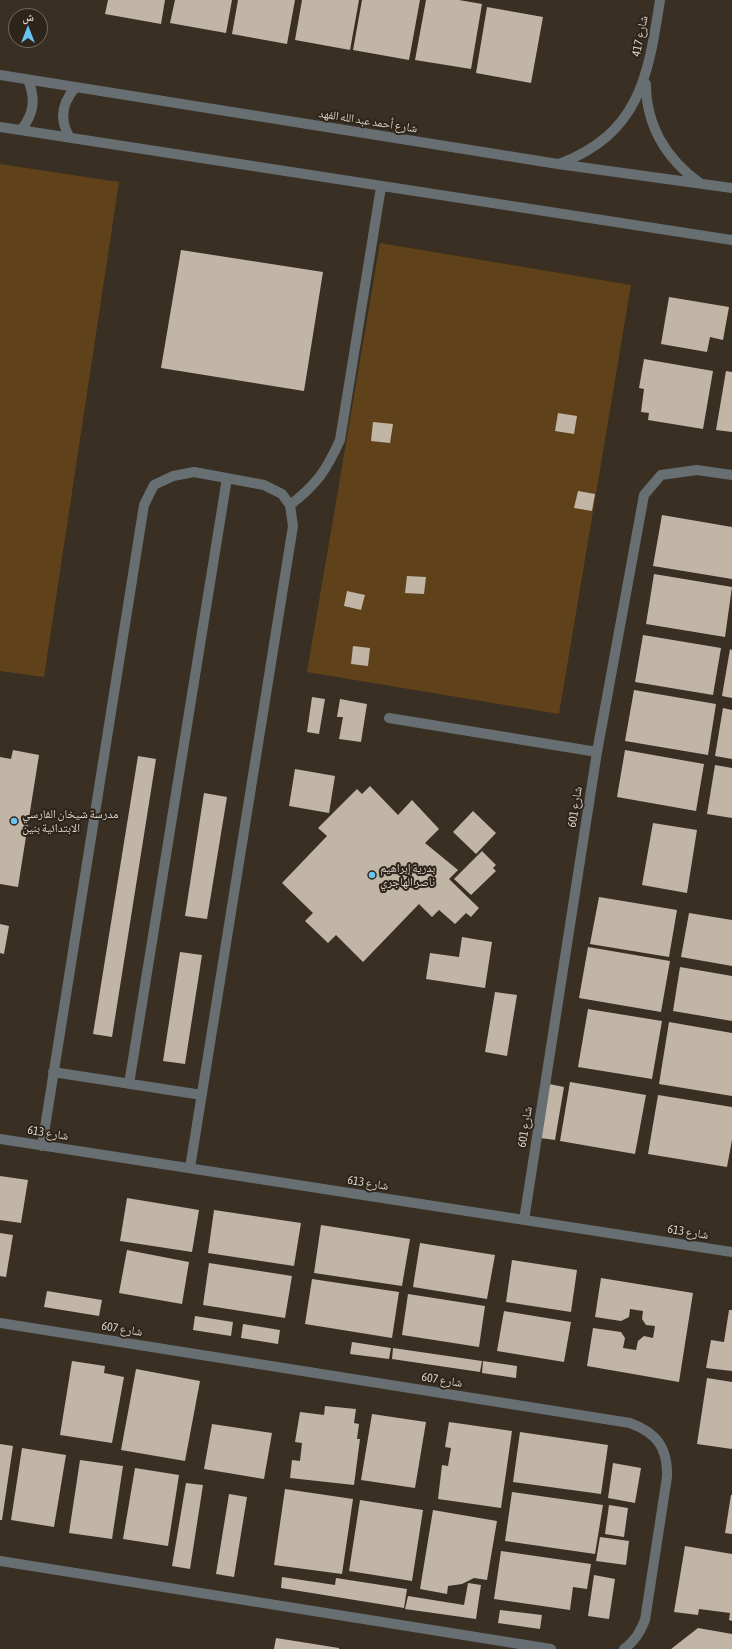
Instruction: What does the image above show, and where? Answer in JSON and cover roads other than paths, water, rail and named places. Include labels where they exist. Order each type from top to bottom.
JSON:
[{"type":"street","name":"شارع 417","points":[[660,0],[646,78],[646,97],[650,116],[657,135],[676,163],[702,184]]},
{"type":"street","name":"شارع أحمد عبد الله الفهد","points":[[0,75],[558,164],[732,188]]},
{"type":"street","name":"شارع 417","points":[[558,164],[578,156],[597,145],[614,131],[627,115],[638,97],[646,78]]},
{"type":"street","points":[[21,130],[31,115],[33,106],[33,97],[28,80]]},
{"type":"street","points":[[70,138],[65,130],[63,112],[67,99],[75,88]]},
{"type":"street","points":[[0,127],[732,240]]},
{"type":"street","points":[[290,505],[316,482],[329,466],[340,440],[381,187]]},
{"type":"street","name":"شارع 601","points":[[524,1220],[597,752],[644,495],[661,475],[697,470],[732,476]]},
{"type":"street","points":[[42,1146],[144,505],[154,485],[173,476],[194,472],[264,485],[282,494],[290,505],[293,526],[190,1168]]},
{"type":"street","points":[[129,1084],[227,478]]},
{"type":"street","points":[[389,718],[597,752]]},
{"type":"street","points":[[53,1072],[202,1094]]},
{"type":"street","name":"شارع 613","points":[[0,1139],[732,1252]]},
{"type":"street","name":"شارع 607","points":[[0,1323],[630,1424],[650,1432],[664,1451],[667,1464],[667,1476],[645,1620],[640,1632],[633,1642],[624,1649]]},
{"type":"street","points":[[0,1561],[551,1649]]},
{"type":"place","name":"مدرسة شيخان الفارسي الابتدائية بنين","points":[[14,821]]},
{"type":"place","name":"بدرية إبراهيم ناصر الهاجري","points":[[372,875]]}]
